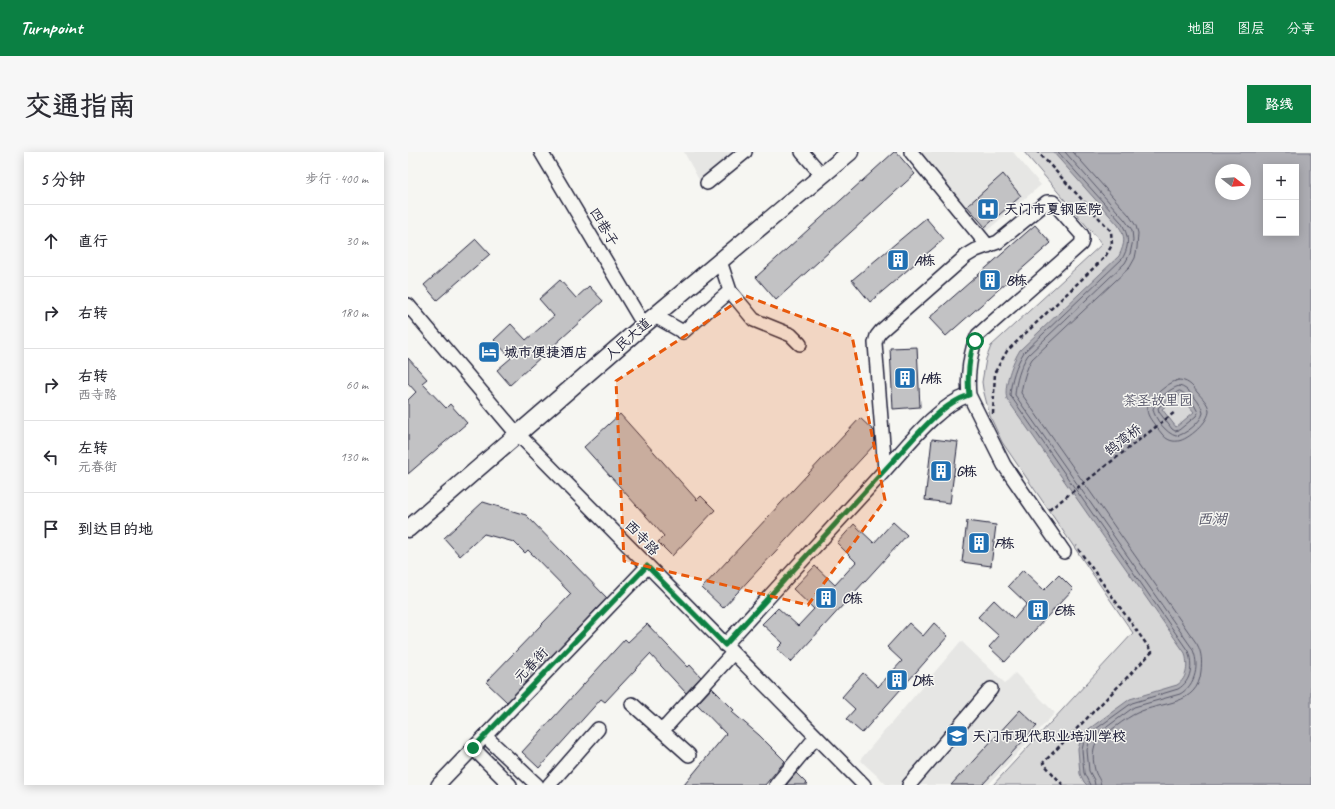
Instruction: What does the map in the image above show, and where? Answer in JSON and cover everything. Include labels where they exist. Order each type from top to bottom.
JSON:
[{"type":"main road","name":"人民大道","points":[[408,528],[515,431],[835,152]]},
{"type":"main road","name":"人民大道","points":[[647,317],[720,261],[850,152]]},
{"type":"main road","name":"人民大道","points":[[408,518],[515,431]]},
{"type":"street","name":"四巷子","points":[[541,152],[647,317]]},
{"type":"street","points":[[706,183],[745,152]]},
{"type":"street","points":[[802,152],[816,168]]},
{"type":"street","points":[[911,152],[988,246]]},
{"type":"street","points":[[885,470],[875,343],[877,336],[966,256],[998,242],[1047,202],[1053,202],[1082,235],[1081,244],[978,335],[972,347],[968,387],[969,395],[1004,465],[1045,513],[1064,552]]},
{"type":"street","points":[[720,261],[730,291],[754,320],[791,335],[800,344]]},
{"type":"street","points":[[647,317],[683,332],[730,291]]},
{"type":"street","name":"西寺路","points":[[408,305],[515,431],[864,785]]},
{"type":"street","points":[[662,731],[729,649],[885,470],[938,413],[960,398],[969,395]]},
{"type":"street","name":"元春街","points":[[438,785],[647,566]]},
{"type":"street","points":[[909,785],[991,689]]},
{"type":"street","points":[[632,704],[689,755]]},
{"type":"street","points":[[549,785],[598,729]]},
{"type":"street","points":[[485,736],[537,785]]},
{"type":"street","points":[[776,785],[816,737]]},
{"type":"street","points":[[473,748],[510,785]]},
{"type":"path","points":[[994,418],[993,399],[995,372],[1007,351],[1105,257],[1112,245],[1111,231],[1038,152]]},
{"type":"path","name":"鹄湾桥","points":[[1045,513],[1176,412]]},
{"type":"path","points":[[1045,513],[1046,503]]},
{"type":"path","points":[[1062,785],[1044,763],[1152,652],[1073,542]]},
{"type":"highlighted area","points":[[746,296],[852,336],[885,500],[808,605],[624,561],[616,381]]},
{"type":"shaded area","points":[[684,152],[756,152],[706,193]]},
{"type":"shaded area","name":"天门市夏钢医院","points":[[917,152],[1013,152],[1041,185],[984,233]]},
{"type":"shaded area","name":"天门市现代职业培训学校","points":[[961,641],[1005,683],[1015,673],[1055,713],[988,785],[887,785],[860,760]]},
{"type":"green space","name":"西湖","points":[[1024,152],[1311,152],[1311,785],[993,785],[1133,633],[1002,442],[990,416],[982,382],[986,359],[991,346],[1102,244]]},
{"type":"water","name":"西湖","points":[[1053,152],[1311,152],[1311,785],[1087,785],[1080,774],[1078,749],[1081,739],[1086,731],[1130,699],[1177,685],[1181,682],[1185,675],[1187,666],[1186,657],[1185,653],[1007,399],[1006,387],[1014,360],[1020,350],[1119,256],[1124,240],[1118,225]],"holes":[[[1180,395],[1194,412],[1176,427],[1162,409]]]},
{"type":"building","points":[[894,152],[896,152],[915,174],[776,300],[756,277]]},
{"type":"building","points":[[1003,174],[1021,196],[985,227],[967,206]]},
{"type":"building","name":"A栋","points":[[926,218],[944,239],[870,302],[852,280]]},
{"type":"building","name":"B栋","points":[[1035,225],[1051,243],[946,336],[929,318]]},
{"type":"building","points":[[476,239],[490,254],[437,300],[424,285]]},
{"type":"building","points":[[560,280],[576,298],[589,286],[603,301],[510,385],[497,370],[511,358],[494,340],[511,324],[526,340],[554,316],[539,299]]},
{"type":"building","name":"H栋","points":[[917,347],[920,407],[893,409],[890,348]]},
{"type":"building","points":[[408,358],[427,379],[422,383],[446,408],[450,404],[467,423],[408,474],[408,400],[416,392],[408,383]]},
{"type":"building","points":[[620,414],[697,500],[701,496],[715,510],[672,556],[658,542],[664,536],[584,447]]},
{"type":"building","points":[[860,418],[874,431],[875,444],[723,608],[702,588]]},
{"type":"building","name":"G栋","points":[[932,439],[958,442],[950,503],[925,500]]},
{"type":"building","points":[[483,502],[526,515],[607,598],[507,702],[486,682],[571,594],[528,550],[525,553],[514,542],[484,534],[460,556],[444,538]]},
{"type":"building","name":"F栋","points":[[967,521],[996,525],[991,566],[962,562]]},
{"type":"building","name":"C栋","points":[[893,522],[907,535],[791,662],[777,649],[783,643],[762,624],[778,608],[798,626],[814,609],[793,589],[815,566],[835,585],[856,562],[837,543],[854,524],[874,543]]},
{"type":"building","name":"E栋","points":[[1023,570],[1044,590],[1059,575],[1073,589],[1005,662],[989,647],[999,636],[978,617],[994,600],[1014,619],[1027,604],[1008,586]]},
{"type":"building","name":"D栋","points":[[909,623],[923,636],[934,623],[948,636],[862,733],[846,719],[855,709],[842,697],[863,673],[878,687],[902,661],[887,647]]},
{"type":"building","points":[[647,624],[688,667],[690,665],[701,677],[686,693],[650,654],[605,702],[601,699],[539,768],[522,752],[625,639],[628,642]]},
{"type":"building","points":[[712,688],[734,710],[732,712],[759,735],[785,761],[765,785],[684,785],[726,734],[697,704]]},
{"type":"building","points":[[1020,710],[1037,726],[982,785],[951,785]]},
{"type":"building","points":[[796,773],[808,785],[786,785]]},
{"type":"place","name":"天门市夏钢医院","points":[[988,209]]},
{"type":"place","name":"A栋","points":[[898,260]]},
{"type":"place","name":"B栋","points":[[990,280]]},
{"type":"place","name":"城市便捷酒店","points":[[489,352]]},
{"type":"place","name":"H栋","points":[[905,378]]},
{"type":"place","name":"G栋","points":[[941,471]]},
{"type":"place","name":"F栋","points":[[979,543]]},
{"type":"place","name":"C栋","points":[[826,598]]},
{"type":"place","name":"E栋","points":[[1038,610]]},
{"type":"place","name":"D栋","points":[[897,680]]},
{"type":"place","name":"天门市现代职业培训学校","points":[[957,736]]},
{"type":"route","points":[[473,748],[647,566],[725,645],[938,413],[960,398],[969,395],[968,387],[972,347],[975,341]]},
{"type":"park label","name":"茶圣故里园","points":[[1158,400]]}]
